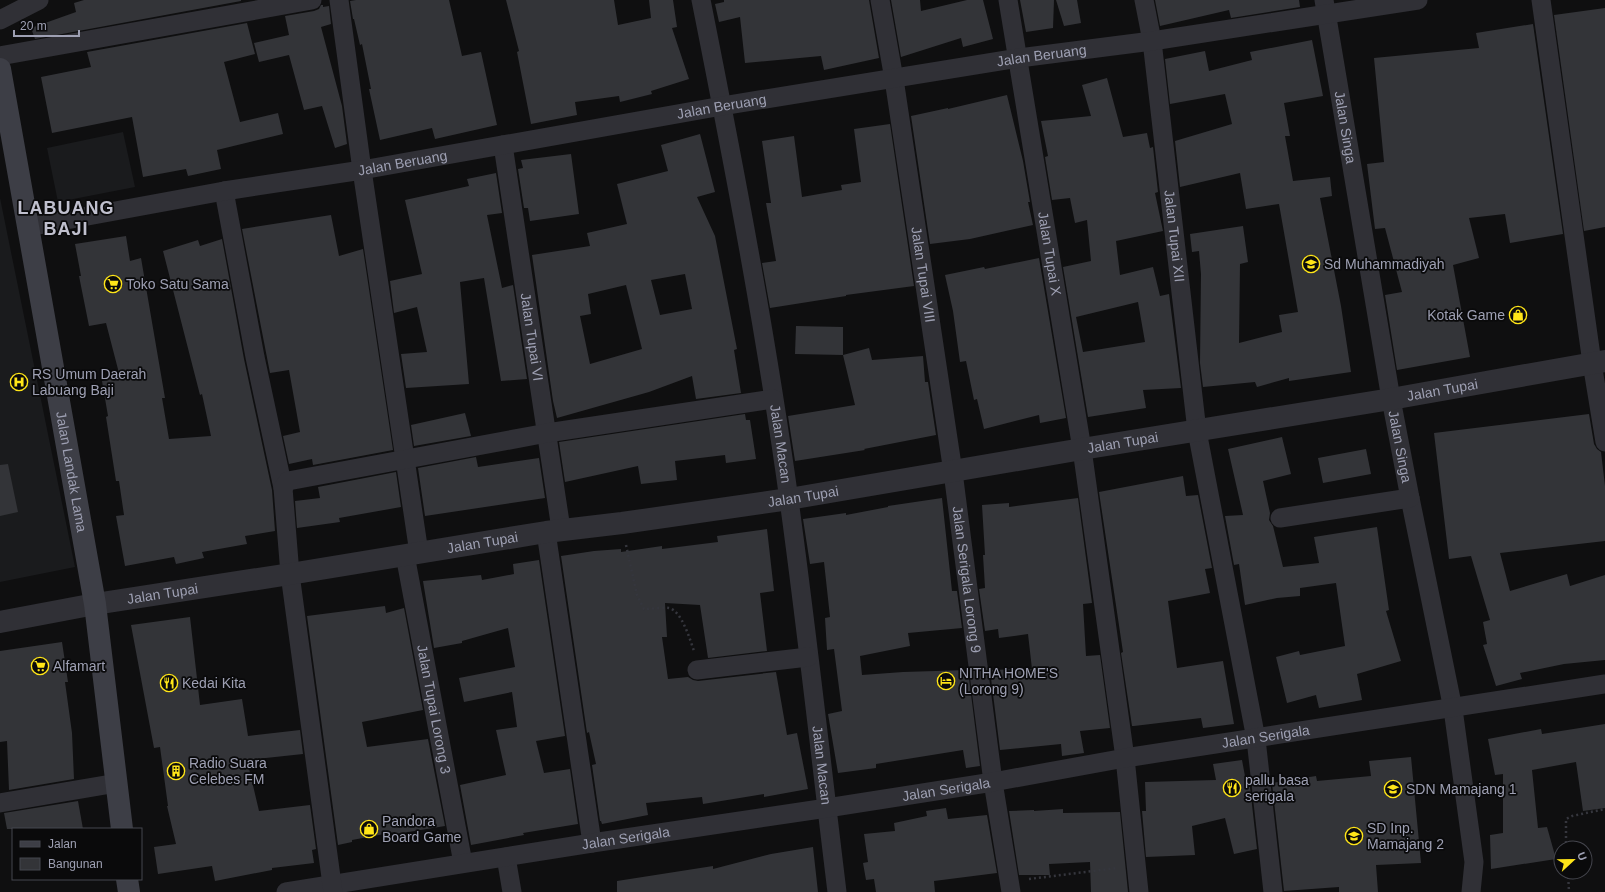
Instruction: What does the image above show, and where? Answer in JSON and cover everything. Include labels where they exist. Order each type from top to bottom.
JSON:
[{"type":"main road","name":"Jalan Landak Lama","points":[[0,69],[95,604],[122,828]]},
{"type":"main road","points":[[127,880],[129,892]]},
{"type":"street","points":[[0,20],[39,0]]},
{"type":"street","points":[[0,56],[312,0]]},
{"type":"street","name":"Jalan Tupai Lorong 3","points":[[339,0],[362,170],[405,458],[412,554],[463,863]]},
{"type":"street","name":"Jalan Macan","points":[[701,0],[758,300],[789,499],[837,892]]},
{"type":"street","name":"Jalan Tupai VIII","points":[[880,0],[894,79],[953,472]]},
{"type":"street","name":"Jalan Tupai X","points":[[1008,0],[1019,58],[1082,449],[1125,758],[1135,866],[1139,892]]},
{"type":"street","name":"Jalan Tupai XII","points":[[1144,0],[1152,41],[1197,431],[1256,739],[1273,892]]},
{"type":"street","name":"Jalan Beruang","points":[[28,227],[224,191],[362,170],[722,106],[1019,58],[1152,41],[1325,8],[1418,0]]},
{"type":"street","points":[[1541,0],[1598,362],[1605,442]]},
{"type":"street","name":"Jalan Singa","points":[[1325,8],[1391,399],[1453,709],[1474,862],[1471,892]]},
{"type":"street","name":"Jalan Tupai VI","points":[[503,145],[547,433],[554,530],[592,842]]},
{"type":"street","points":[[224,191],[254,357],[283,488],[290,574],[332,888]]},
{"type":"street","name":"Jalan Tupai","points":[[0,622],[95,604],[290,574],[554,530],[622,523],[789,499],[1082,449],[1391,399],[1598,362]]},
{"type":"street","points":[[283,488],[288,481],[405,458],[547,433],[773,399]]},
{"type":"street","name":"Jalan Serigala Lorong 9","points":[[953,472],[993,782],[1010,887]]},
{"type":"street","points":[[1280,518],[1410,498]]},
{"type":"street","points":[[697,670],[808,657]]},
{"type":"street","name":"Jalan Serigala","points":[[286,892],[332,888],[463,863],[592,842],[993,782],[1125,758],[1453,709],[1605,684]]},
{"type":"street","points":[[0,803],[117,783]]},
{"type":"street","points":[[506,857],[512,892]]},
{"type":"path","points":[[622,523],[637,595],[644,609],[670,608],[678,614],[683,621],[696,654],[697,670]]},
{"type":"path","points":[[1566,840],[1566,820],[1572,816],[1605,809]]},
{"type":"path","points":[[1010,887],[1135,866]]},
{"type":"path","points":[[1568,880],[1568,892]]},
{"type":"shaded area","points":[[123,132],[135,187],[58,202],[47,148]]},
{"type":"shaded area","name":"RS Umum Daerah Labuang Baji","points":[[0,198],[75,567],[0,582]]},
{"type":"building","points":[[84,0],[241,1],[35,39],[31,28],[76,12],[74,3]]},
{"type":"building","points":[[449,0],[462,56],[481,52],[497,125],[435,139],[432,128],[380,140],[369,89],[371,89],[362,44],[360,45],[353,19],[350,1]]},
{"type":"building","points":[[506,0],[614,0],[618,25],[651,18],[649,0],[673,0],[677,27],[672,28],[689,79],[651,91],[652,94],[620,102],[619,96],[575,102],[577,115],[531,124],[517,52],[519,51]]},
{"type":"building","points":[[724,0],[869,0],[879,58],[824,70],[821,56],[745,63],[740,17],[719,22],[715,4],[724,2]]},
{"type":"building","points":[[891,0],[920,0],[921,11],[967,0],[983,0],[993,39],[963,47],[961,38],[901,57]]},
{"type":"building","points":[[1020,0],[1054,0],[1053,28],[1026,32]]},
{"type":"building","points":[[1056,0],[1077,0],[1081,23],[1064,26]]},
{"type":"building","points":[[1155,0],[1299,0],[1300,7],[1231,18],[1229,10],[1160,26]]},
{"type":"building","points":[[321,5],[323,5],[323,7],[329,6],[331,24],[321,27],[342,106],[347,144],[335,148],[322,106],[304,110],[289,55],[259,62],[254,43],[289,35],[285,16],[314,11],[319,9]]},
{"type":"building","points":[[1605,8],[1605,227],[1584,231],[1554,15]]},
{"type":"building","points":[[247,23],[255,54],[224,62],[240,122],[278,113],[283,134],[217,150],[221,169],[188,176],[186,169],[143,177],[132,117],[52,133],[41,77],[91,67],[87,52]]},
{"type":"building","points":[[1533,24],[1563,234],[1510,243],[1505,214],[1469,218],[1479,258],[1453,265],[1470,357],[1397,370],[1385,295],[1402,292],[1385,228],[1375,229],[1367,164],[1384,162],[1374,58],[1479,48],[1476,33]]},
{"type":"building","points":[[1312,40],[1323,96],[1284,103],[1290,136],[1285,136],[1293,181],[1330,177],[1332,196],[1320,198],[1341,306],[1351,372],[1289,381],[1289,378],[1257,387],[1255,382],[1203,387],[1200,363],[1201,274],[1199,251],[1192,252],[1190,234],[1243,226],[1248,262],[1240,264],[1239,343],[1282,332],[1279,315],[1298,312],[1279,204],[1246,209],[1240,173],[1180,187],[1175,141],[1232,124],[1225,94],[1170,104],[1165,59],[1205,51],[1209,71],[1252,60],[1250,52]]},
{"type":"building","points":[[1107,78],[1123,137],[1147,133],[1150,148],[1153,147],[1158,192],[1155,193],[1163,231],[1116,241],[1120,275],[1153,267],[1160,296],[1169,294],[1181,388],[1143,390],[1146,408],[1088,417],[1063,267],[1091,261],[1087,220],[1075,223],[1070,198],[1052,200],[1045,157],[1048,156],[1041,121],[1091,116],[1082,85]],"holes":[[[1138,302],[1145,342],[1083,352],[1076,317]]]},
{"type":"building","points":[[1007,95],[1023,161],[1030,202],[1028,202],[1033,225],[970,239],[930,244],[911,116]]},
{"type":"building","points":[[890,124],[914,286],[846,295],[770,308],[762,263],[776,261],[766,203],[771,203],[762,141],[794,136],[802,197],[842,190],[841,185],[861,182],[854,129]]},
{"type":"building","points":[[700,134],[715,192],[697,197],[715,236],[737,349],[734,350],[741,393],[696,399],[692,376],[649,392],[557,418],[553,401],[532,255],[590,246],[587,233],[627,224],[617,184],[668,171],[661,145]],"holes":[[[685,274],[692,309],[660,315],[651,280]],[[626,285],[642,349],[590,364],[580,316],[591,314],[588,294]]]},
{"type":"building","points":[[571,154],[579,214],[530,221],[528,208],[524,208],[518,169],[523,168],[521,160]]},
{"type":"building","points":[[496,173],[502,213],[487,215],[502,288],[513,285],[527,379],[501,381],[484,278],[460,282],[469,384],[406,388],[401,354],[427,352],[417,307],[394,313],[390,281],[422,274],[405,200],[469,186],[467,179]]},
{"type":"building","points":[[331,215],[339,256],[363,249],[393,450],[313,465],[312,459],[289,464],[283,436],[300,432],[289,370],[270,373],[242,229]]},
{"type":"building","points":[[126,236],[130,261],[141,258],[165,398],[162,398],[169,439],[211,436],[202,394],[200,395],[163,251],[198,240],[200,246],[222,239],[244,359],[272,490],[275,531],[245,536],[247,544],[202,552],[204,558],[176,564],[174,557],[125,566],[116,516],[124,515],[119,481],[116,481],[102,381],[120,377],[106,323],[89,326],[79,276],[81,276],[75,244]]},
{"type":"building","points":[[1039,258],[1066,418],[1040,423],[1039,415],[984,429],[977,399],[974,400],[966,361],[960,362],[953,311],[945,275],[984,267],[985,269]]},
{"type":"building","points":[[796,326],[843,327],[843,355],[795,354]]},
{"type":"building","points":[[869,348],[872,360],[923,356],[925,382],[928,382],[936,435],[864,449],[865,450],[795,461],[788,416],[855,405],[843,355]]},
{"type":"building","points":[[465,413],[471,436],[414,446],[411,425]]},
{"type":"building","points":[[745,414],[746,420],[750,420],[756,459],[726,463],[725,455],[675,461],[677,480],[641,484],[638,466],[565,482],[559,442]]},
{"type":"building","points":[[1589,414],[1594,444],[1601,452],[1605,486],[1605,541],[1500,553],[1510,591],[1567,574],[1570,586],[1605,575],[1605,660],[1564,664],[1520,673],[1522,679],[1496,686],[1483,645],[1487,644],[1483,622],[1490,620],[1471,556],[1449,559],[1434,433]]},
{"type":"building","points":[[1282,437],[1291,474],[1263,481],[1270,513],[1269,520],[1273,526],[1283,567],[1319,563],[1314,537],[1377,527],[1389,610],[1386,611],[1401,661],[1357,674],[1362,700],[1319,708],[1316,695],[1287,703],[1276,657],[1299,651],[1300,655],[1345,646],[1336,583],[1300,588],[1300,596],[1277,598],[1245,605],[1239,564],[1234,565],[1225,516],[1243,515],[1228,449]]},
{"type":"building","points":[[1366,449],[1371,474],[1323,483],[1318,458]]},
{"type":"building","points":[[476,457],[478,467],[539,458],[545,498],[425,516],[418,468]]},
{"type":"building","points":[[8,464],[18,512],[0,516],[0,465]]},
{"type":"building","points":[[396,472],[401,507],[339,518],[340,522],[297,528],[295,501],[320,498],[318,487]]},
{"type":"building","points":[[1183,476],[1186,496],[1198,495],[1212,568],[1205,569],[1210,593],[1168,601],[1177,668],[1223,661],[1234,724],[1203,728],[1201,718],[1132,726],[1121,653],[1123,652],[1099,492]]},
{"type":"building","points":[[942,498],[952,591],[957,591],[962,628],[908,633],[910,646],[860,656],[862,675],[968,670],[980,766],[966,768],[963,750],[876,764],[876,768],[838,773],[828,714],[842,711],[834,649],[827,650],[825,618],[830,617],[824,562],[810,564],[803,519],[846,513],[846,515],[888,506]]},
{"type":"building","points":[[1078,498],[1092,603],[1083,604],[1086,656],[1100,655],[1110,728],[1080,731],[1084,753],[1062,756],[1061,744],[1000,750],[990,670],[1032,669],[1028,634],[999,638],[998,629],[985,631],[979,589],[985,588],[982,505],[1009,503],[1009,507]]},
{"type":"building","points":[[767,529],[774,591],[760,593],[767,651],[708,658],[700,605],[665,603],[667,637],[662,637],[668,679],[688,677],[698,681],[776,672],[787,735],[797,733],[808,789],[764,797],[764,794],[703,804],[702,797],[646,803],[648,815],[602,824],[600,821],[592,765],[596,764],[589,732],[587,733],[561,556],[594,551],[621,549],[621,552],[662,546],[662,549],[718,542],[717,536]]},
{"type":"building","points":[[539,560],[565,736],[536,741],[544,773],[570,769],[578,824],[523,833],[524,835],[471,845],[460,785],[506,775],[496,730],[517,727],[512,692],[464,702],[459,678],[515,667],[508,628],[462,641],[462,643],[434,648],[423,581],[481,575],[482,580],[514,574],[513,564]]},
{"type":"building","points":[[385,606],[386,613],[404,608],[423,710],[362,722],[367,747],[428,739],[445,826],[396,834],[395,832],[352,840],[352,842],[338,845],[307,616]]},
{"type":"building","points":[[190,617],[200,705],[242,699],[248,736],[300,730],[303,754],[247,760],[259,811],[310,805],[316,849],[312,850],[314,863],[272,868],[272,870],[215,881],[212,866],[158,874],[154,847],[176,844],[167,806],[160,747],[154,748],[131,625]]},
{"type":"building","points":[[62,642],[68,682],[65,682],[72,733],[74,779],[9,790],[7,741],[0,742],[0,651]]},
{"type":"building","points":[[1605,724],[1605,808],[1583,811],[1576,762],[1532,770],[1538,828],[1547,827],[1553,848],[1553,859],[1491,869],[1490,835],[1503,833],[1503,774],[1495,775],[1488,739],[1541,729],[1542,734]]},
{"type":"building","points":[[1411,757],[1421,863],[1376,865],[1378,892],[1339,892],[1339,887],[1284,891],[1272,783],[1316,776],[1317,781],[1371,776],[1369,761]]},
{"type":"building","points":[[1242,760],[1247,787],[1250,787],[1257,849],[1234,854],[1225,818],[1192,826],[1195,855],[1146,857],[1142,811],[1146,811],[1145,782],[1216,780],[1213,764]]},
{"type":"building","points":[[78,801],[83,828],[7,829],[4,813]]},
{"type":"building","points":[[946,808],[948,819],[987,815],[997,873],[934,881],[935,892],[876,892],[874,879],[866,880],[863,863],[868,862],[864,834],[895,831],[894,823],[927,816],[926,811]]},
{"type":"building","points":[[1063,809],[1063,813],[1120,812],[1128,892],[1091,892],[1090,862],[1049,864],[1050,875],[1019,875],[1009,811]]},
{"type":"building","points":[[813,847],[818,892],[617,892],[617,881],[713,866],[713,869],[771,854]]},
{"type":"place","name":"Sd Muhammadiyah","points":[[1311,264]]},
{"type":"place","name":"Toko Satu Sama","points":[[113,284]]},
{"type":"place","name":"Kotak Game","points":[[1518,315]]},
{"type":"place","name":"RS Umum Daerah Labuang Baji","points":[[19,382]]},
{"type":"place","name":"Alfamart","points":[[40,666]]},
{"type":"place","name":"NITHA HOME'S (Lorong 9)","points":[[946,681]]},
{"type":"place","name":"Kedai Kita","points":[[169,683]]},
{"type":"place","name":"Radio Suara Celebes FM","points":[[176,771]]},
{"type":"place","name":"pallu basa serigala","points":[[1232,788]]},
{"type":"place","name":"SDN Mamajang 1","points":[[1393,789]]},
{"type":"place","name":"Pandora Board Game","points":[[369,829]]},
{"type":"place","name":"SD Inp. Mamajang 2","points":[[1354,836]]},
{"type":"district","name":"LABUANG BAJI","points":[[66,218]]}]
